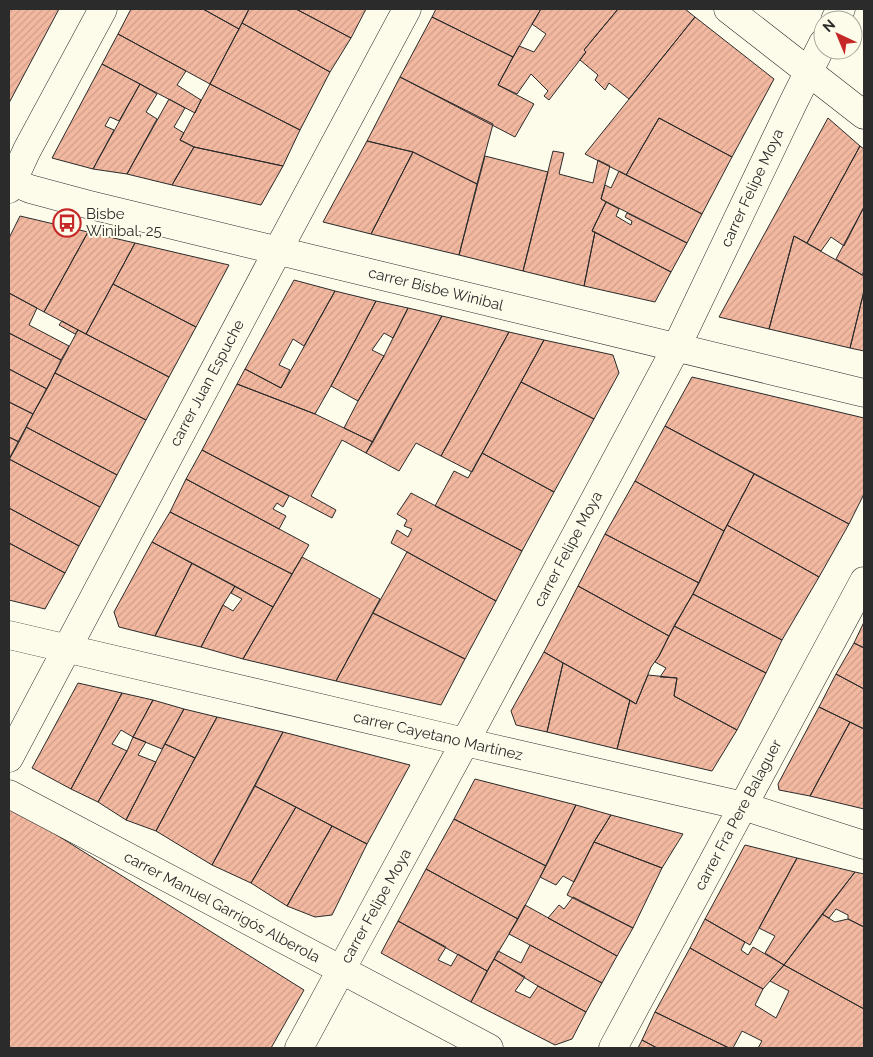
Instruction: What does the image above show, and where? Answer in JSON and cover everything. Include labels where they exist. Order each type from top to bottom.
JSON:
[{"type":"street","points":[[10,184],[103,9]]},
{"type":"street","name":"carrer Juan Espuche","points":[[9,758],[407,9]]},
{"type":"street","points":[[728,9],[864,115]]},
{"type":"street","name":"carrer Felipe Moya","points":[[299,1048],[676,348],[814,60]]},
{"type":"street","name":"carrer Bisbe Winibal","points":[[10,184],[864,393]]},
{"type":"street","name":"carrer Fra Pere Balaguer","points":[[613,1048],[864,581]]},
{"type":"street","name":"carrer Cayetano Martínez","points":[[9,635],[743,806],[864,845]]},
{"type":"street","name":"carrer Manuel Garrigós Alberola","points":[[9,794],[489,1048]]},
{"type":"building","points":[[9,9],[59,9],[9,103]]},
{"type":"building","points":[[131,9],[203,9],[239,29],[210,84],[118,34]]},
{"type":"building","points":[[203,9],[249,9],[239,29]]},
{"type":"building","points":[[249,9],[296,9],[351,38],[330,72],[242,23]]},
{"type":"building","points":[[296,9],[366,9],[351,38]]},
{"type":"building","points":[[436,9],[541,9],[513,57],[432,17]]},
{"type":"building","points":[[541,9],[618,9],[584,50],[586,52],[549,100],[544,96],[548,91],[531,74],[517,94],[498,85],[519,46],[534,52],[546,34],[532,24]]},
{"type":"building","points":[[618,9],[685,9],[695,17],[629,99],[609,83],[605,90],[595,80],[598,75],[580,60],[586,52],[584,50]]},
{"type":"building","points":[[432,17],[513,57],[498,85],[534,104],[515,137],[400,77]]},
{"type":"building","points":[[695,17],[774,79],[732,157],[659,118],[626,175],[585,154]]},
{"type":"building","points":[[242,23],[330,72],[300,130],[210,84]]},
{"type":"building","points":[[118,34],[186,71],[177,85],[201,100],[195,113],[102,64]]},
{"type":"building","points":[[102,64],[140,84],[119,121],[110,117],[105,126],[114,130],[93,169],[52,158]]},
{"type":"building","points":[[400,77],[493,124],[477,184],[413,152],[367,141]]},
{"type":"building","points":[[140,84],[157,94],[146,112],[157,119],[127,174],[93,169]]},
{"type":"building","points":[[210,84],[300,130],[283,166],[194,147],[180,140]]},
{"type":"building","points":[[169,99],[185,108],[174,127],[184,133],[180,140],[194,147],[172,185],[127,174]]},
{"type":"building","points":[[659,118],[732,157],[702,214],[626,175]]},
{"type":"building","points":[[828,118],[860,146],[807,243],[794,236],[769,329],[719,317]]},
{"type":"building","points":[[367,141],[413,152],[371,234],[323,222]]},
{"type":"building","points":[[860,146],[864,149],[864,207],[844,246],[831,237],[821,251],[807,243]]},
{"type":"building","points":[[194,147],[283,166],[261,205],[172,185]]},
{"type":"building","points":[[553,151],[564,153],[559,174],[593,183],[598,160],[610,166],[601,199],[606,202],[592,231],[595,232],[584,286],[523,271]]},
{"type":"building","points":[[413,152],[477,184],[459,255],[371,234]]},
{"type":"building","points":[[485,156],[548,172],[523,271],[459,255]]},
{"type":"building","points":[[619,171],[702,214],[687,243],[601,199],[605,185],[611,188]]},
{"type":"building","points":[[606,202],[619,209],[616,216],[631,225],[632,221],[625,217],[627,213],[687,243],[671,272],[592,231]]},
{"type":"building","points":[[864,207],[864,271],[862,275],[836,259]]},
{"type":"building","points":[[20,216],[88,232],[44,312],[9,293],[9,238]]},
{"type":"building","points":[[88,232],[135,243],[86,334],[44,312]]},
{"type":"building","points":[[595,232],[671,272],[655,302],[584,286]]},
{"type":"building","points":[[794,236],[864,276],[864,291],[850,348],[769,329]]},
{"type":"building","points":[[135,243],[229,265],[196,327],[113,284]]},
{"type":"building","points":[[294,280],[335,291],[304,346],[293,339],[279,365],[290,370],[281,388],[245,369]]},
{"type":"building","points":[[113,284],[196,327],[169,377],[86,334]]},
{"type":"building","points":[[335,291],[376,301],[315,414],[237,384],[245,369],[281,388]]},
{"type":"building","points":[[864,291],[864,351],[850,348]]},
{"type":"building","points":[[9,293],[37,308],[29,325],[69,346],[61,360],[9,333]]},
{"type":"building","points":[[376,301],[408,308],[393,338],[384,333],[372,350],[384,356],[358,401],[331,386]]},
{"type":"building","points":[[408,308],[442,316],[373,442],[344,428]]},
{"type":"building","points":[[442,316],[509,332],[441,456],[416,443],[399,471],[366,453]]},
{"type":"building","points":[[62,321],[78,330],[75,334],[59,325]]},
{"type":"building","points":[[78,330],[169,377],[146,420],[55,373]]},
{"type":"building","points":[[509,332],[544,340],[472,472],[441,456]]},
{"type":"building","points":[[9,333],[61,360],[47,389],[9,369]]},
{"type":"building","points":[[544,340],[613,355],[619,373],[594,419],[521,382]]},
{"type":"building","points":[[9,369],[47,389],[33,414],[9,402]]},
{"type":"building","points":[[55,373],[146,420],[117,475],[26,427]]},
{"type":"building","points":[[692,377],[864,418],[864,494],[849,524],[665,426]]},
{"type":"building","points":[[521,382],[594,419],[554,492],[482,453]]},
{"type":"building","points":[[237,384],[315,414],[373,442],[366,453],[342,440],[311,496],[336,510],[332,518],[202,450]]},
{"type":"building","points":[[9,402],[33,414],[19,442],[9,437]]},
{"type":"building","points":[[665,426],[754,474],[724,531],[635,481]]},
{"type":"building","points":[[26,427],[117,475],[100,507],[9,459]]},
{"type":"building","points":[[9,437],[19,442],[9,460]]},
{"type":"building","points":[[202,450],[289,496],[283,507],[277,503],[273,509],[286,516],[279,529],[186,479]]},
{"type":"building","points":[[482,453],[554,492],[522,551],[435,506],[454,471],[468,478]]},
{"type":"building","points":[[9,459],[100,507],[79,546],[9,508]]},
{"type":"building","points":[[754,474],[849,524],[819,577],[727,525]]},
{"type":"building","points":[[186,479],[309,545],[292,574],[170,512]]},
{"type":"building","points":[[635,481],[724,531],[699,583],[605,534]]},
{"type":"building","points":[[411,493],[522,551],[496,601],[391,543],[397,530],[408,537],[412,529],[404,526],[407,520],[397,514]]},
{"type":"building","points":[[9,508],[79,546],[65,573],[9,543]]},
{"type":"building","points":[[170,512],[292,574],[273,607],[152,542]]},
{"type":"building","points":[[727,525],[819,577],[782,640],[693,594]]},
{"type":"building","points":[[605,534],[699,583],[669,636],[578,586]]},
{"type":"building","points":[[152,542],[192,563],[155,636],[119,627],[114,612]]},
{"type":"building","points":[[9,543],[65,573],[45,609],[9,600]]},
{"type":"building","points":[[407,552],[496,601],[465,659],[373,613]]},
{"type":"building","points":[[302,557],[380,599],[336,681],[243,659]]},
{"type":"building","points":[[192,563],[235,586],[201,647],[155,636]]},
{"type":"building","points":[[235,586],[273,607],[243,659],[201,647],[223,605],[233,611],[242,599],[231,593]]},
{"type":"building","points":[[578,586],[669,636],[651,667],[636,704],[544,652]]},
{"type":"building","points":[[693,594],[782,640],[766,673],[674,626]]},
{"type":"building","points":[[373,613],[465,659],[441,705],[336,681]]},
{"type":"building","points":[[864,622],[864,648],[854,643]]},
{"type":"building","points":[[674,626],[766,673],[737,730],[674,696],[677,678],[660,677],[666,668],[655,662]]},
{"type":"building","points":[[854,643],[864,648],[864,689],[836,674]]},
{"type":"building","points":[[544,652],[563,663],[547,732],[516,725],[511,711]]},
{"type":"building","points":[[563,663],[630,700],[617,749],[547,732]]},
{"type":"building","points":[[836,674],[864,689],[864,729],[819,707]]},
{"type":"building","points":[[648,675],[677,678],[674,696],[737,730],[712,771],[617,749],[630,700],[636,704]]},
{"type":"building","points":[[78,683],[122,693],[71,789],[32,768]]},
{"type":"building","points":[[122,693],[153,700],[133,737],[121,730],[112,744],[127,751],[98,802],[71,789]]},
{"type":"building","points":[[153,700],[184,709],[162,749],[133,737]]},
{"type":"building","points":[[819,707],[850,722],[810,796],[779,790],[778,784]]},
{"type":"building","points":[[184,709],[217,717],[195,758],[165,744]]},
{"type":"building","points":[[217,717],[283,732],[212,865],[156,831]]},
{"type":"building","points":[[850,722],[864,729],[864,809],[810,796]]},
{"type":"building","points":[[283,732],[410,765],[367,844],[255,786]]},
{"type":"building","points":[[133,737],[146,742],[138,755],[156,762],[126,820],[98,802]]},
{"type":"building","points":[[165,744],[195,758],[156,831],[126,820]]},
{"type":"building","points":[[475,779],[576,805],[546,866],[454,819]]},
{"type":"building","points":[[255,786],[296,807],[251,883],[212,865]]},
{"type":"building","points":[[9,805],[304,990],[271,1048],[9,1048]]},
{"type":"building","points":[[576,805],[611,815],[594,842],[574,882],[563,876],[556,885],[540,877]]},
{"type":"building","points":[[296,807],[332,826],[287,906],[251,883]]},
{"type":"building","points":[[611,815],[683,834],[662,868],[594,842]]},
{"type":"building","points":[[454,819],[546,866],[518,919],[426,869]]},
{"type":"building","points":[[332,826],[367,844],[332,915],[315,917],[287,906]]},
{"type":"building","points":[[594,842],[662,868],[633,928],[567,895]]},
{"type":"building","points":[[745,845],[797,858],[750,945],[705,919]]},
{"type":"building","points":[[797,858],[855,872],[784,965],[765,953],[775,936],[759,928]]},
{"type":"building","points":[[426,869],[518,919],[487,971],[398,921]]},
{"type":"building","points":[[855,872],[864,874],[864,927],[848,919],[848,915],[836,909],[829,918],[822,914]]},
{"type":"building","points":[[573,897],[633,928],[617,956],[548,918],[559,905],[564,909]]},
{"type":"building","points":[[525,905],[617,956],[602,983],[509,934]]},
{"type":"building","points":[[822,914],[835,922],[848,919],[864,927],[864,1009],[784,965]]},
{"type":"building","points":[[705,919],[745,942],[741,950],[748,955],[753,947],[784,965],[763,989],[690,948]]},
{"type":"building","points":[[398,921],[446,947],[438,960],[451,966],[458,954],[487,971],[471,1002],[381,953]]},
{"type":"building","points":[[530,945],[602,983],[586,1012],[494,959],[498,951],[521,963]]},
{"type":"building","points":[[690,948],[763,989],[755,1005],[776,1018],[789,991],[770,981],[784,965],[864,1009],[864,1048],[758,1048],[762,1041],[742,1031],[733,1048],[729,1048],[655,1012]]},
{"type":"building","points":[[494,959],[525,977],[515,991],[530,998],[538,986],[586,1012],[572,1039],[555,1045],[471,1002]]},
{"type":"building","points":[[655,1012],[729,1048],[657,1048],[642,1040]]},
{"type":"building","points":[[642,1040],[657,1048],[638,1048]]},
{"type":"place","name":"Bisbe Winibal, 25","points":[[67,223]]}]
